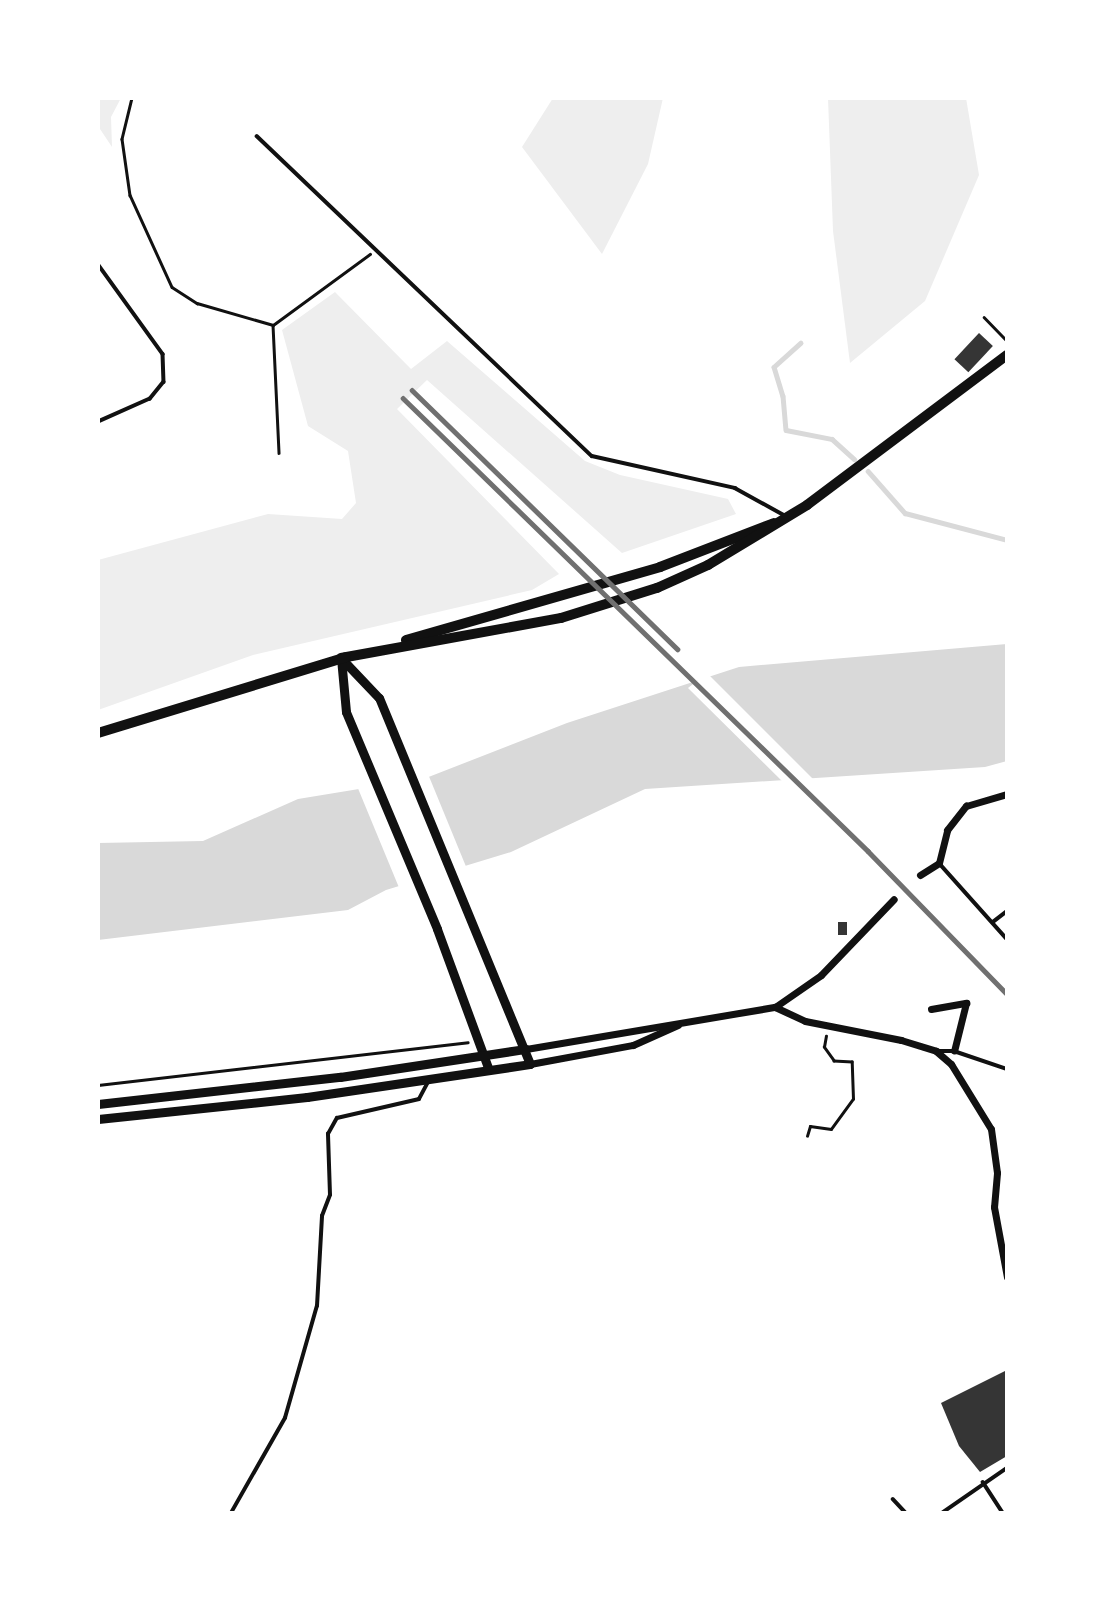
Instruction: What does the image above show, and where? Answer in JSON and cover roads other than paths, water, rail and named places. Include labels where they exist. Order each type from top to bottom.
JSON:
[{"type":"main road","points":[[341,658],[561,618],[609,605],[708,565],[789,518],[1007,355]]},
{"type":"main road","points":[[98,733],[341,658],[587,590],[789,518]]},
{"type":"street","points":[[341,658],[346,712],[489,1070]]},
{"type":"street","points":[[341,658],[379,698],[530,1064]]},
{"type":"street","points":[[920,875],[939,863],[940,850],[956,815],[966,806],[1007,794]]},
{"type":"street","points":[[98,1104],[340,1077],[526,1049],[692,1018],[754,1014],[775,1007],[821,975],[894,899]]},
{"type":"street","points":[[931,1009],[966,1003],[954,1051]]},
{"type":"street","points":[[775,1007],[805,1021],[936,1051],[951,1064],[989,1122],[997,1173],[994,1207],[1007,1277]]},
{"type":"street","points":[[98,1119],[429,1080],[530,1064],[634,1045],[692,1018]]},
{"type":"lane","points":[[257,136],[592,456],[734,488],[789,518]]},
{"type":"lane","points":[[98,264],[163,354],[164,382],[150,400],[98,422]]},
{"type":"lane","points":[[939,863],[1007,939]]},
{"type":"lane","points":[[993,922],[1007,911]]},
{"type":"lane","points":[[936,1051],[954,1051],[1007,1069]]},
{"type":"lane","points":[[231,1513],[268,1455],[285,1418],[317,1306],[322,1216],[330,1195],[328,1134],[337,1118],[419,1099],[429,1080]]},
{"type":"lane","points":[[942,1513],[983,1482],[1007,1468]]},
{"type":"lane","points":[[983,1482],[1003,1513]]},
{"type":"lane","points":[[893,1499],[906,1513]]},
{"type":"waterway","points":[[801,343],[774,367],[783,396],[786,430],[832,439],[854,459]]},
{"type":"waterway","points":[[868,471],[905,513],[1007,540]]},
{"type":"railway","points":[[412,390],[677,649]]},
{"type":"railway","points":[[403,398],[868,851],[1007,994]]}]
